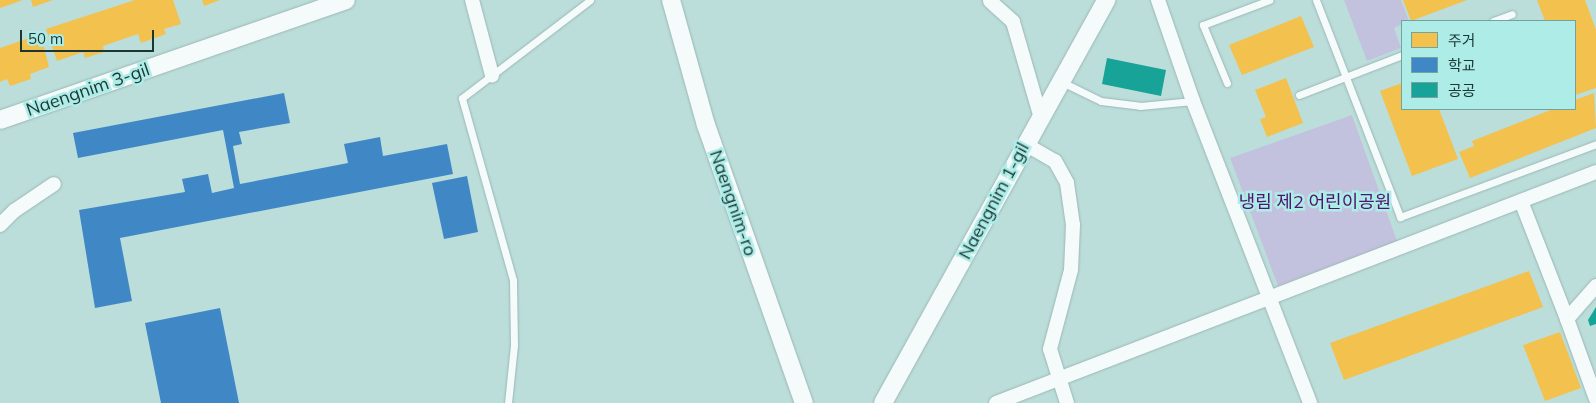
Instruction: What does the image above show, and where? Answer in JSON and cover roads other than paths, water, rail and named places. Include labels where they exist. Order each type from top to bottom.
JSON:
[{"type":"street","name":"Naengnim 3-gil","points":[[0,120],[346,0]]},
{"type":"street","points":[[472,0],[492,75]]},
{"type":"street","name":"Naengnim-ro","points":[[670,0],[706,125],[804,403]]},
{"type":"street","name":"Naengnim 1-gil","points":[[883,403],[1040,115],[1106,0]]},
{"type":"street","points":[[1158,0],[1193,101],[1310,403]]},
{"type":"street","points":[[990,1],[1013,22],[1040,115]]},
{"type":"street","points":[[1025,144],[1055,161],[1067,184],[1073,225],[1071,270],[1050,349],[1067,403]]},
{"type":"street","points":[[996,403],[1596,172]]},
{"type":"street","points":[[0,225],[14,211],[54,184]]},
{"type":"street","points":[[1522,201],[1596,399]]},
{"type":"street","points":[[1567,319],[1596,286]]},
{"type":"lane","points":[[508,403],[514,345],[513,280],[462,98],[590,0]]},
{"type":"lane","points":[[1226,83],[1204,25],[1270,0]]},
{"type":"lane","points":[[1316,0],[1400,217],[1596,144]]},
{"type":"lane","points":[[1496,20],[1512,14]]},
{"type":"lane","points":[[1298,96],[1401,56]]},
{"type":"lane","points":[[1059,81],[1101,101],[1140,106],[1193,101]]},
{"type":"park label","name":"냉림 제2 어린이공원","points":[[1315,202]]}]
